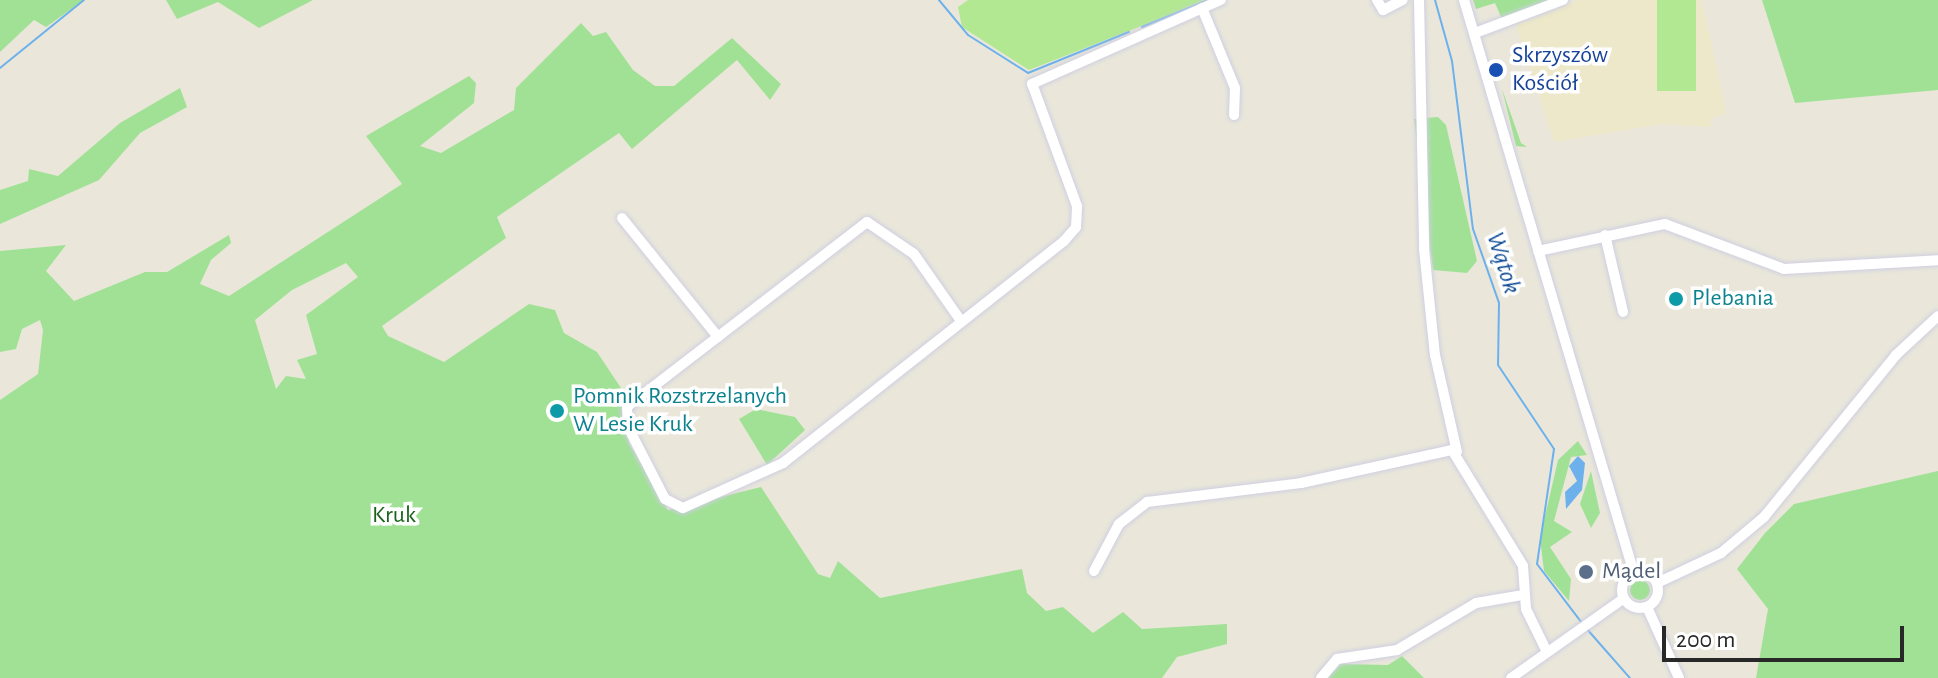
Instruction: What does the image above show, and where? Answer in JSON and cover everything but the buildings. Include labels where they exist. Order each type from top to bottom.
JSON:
[{"type":"street","points":[[961,321],[914,254],[867,222],[627,407],[636,448],[665,499],[683,508],[775,468],[961,321],[1078,223],[1032,84],[1221,0]]},
{"type":"street","points":[[1377,0],[1383,10],[1403,0]]},
{"type":"street","points":[[1419,0],[1424,249],[1435,355],[1457,452],[1523,566],[1523,595],[1547,652]]},
{"type":"street","points":[[1464,0],[1634,573],[1657,583]]},
{"type":"street","points":[[1475,33],[1563,0]]},
{"type":"street","points":[[1202,8],[1235,88],[1234,115]]},
{"type":"street","points":[[622,218],[718,337]]},
{"type":"street","points":[[1538,251],[1605,235],[1678,225],[1784,269],[1938,260]]},
{"type":"street","points":[[1605,235],[1623,312]]},
{"type":"street","points":[[1679,678],[1647,607],[1657,583],[1721,553],[1764,517],[1888,365],[1938,316]]},
{"type":"street","points":[[1094,571],[1119,524],[1147,502],[1301,483],[1457,452]]},
{"type":"street","points":[[1623,599],[1624,581],[1634,573]]},
{"type":"street","points":[[1321,678],[1337,659],[1397,650],[1476,603],[1523,595]]},
{"type":"street","points":[[1511,678],[1594,616],[1623,599],[1647,607]]},
{"type":"shaded area","points":[[1579,0],[1702,0],[1726,113],[1711,118],[1711,127],[1662,124],[1554,142],[1516,25]]},
{"type":"green space","points":[[0,0],[84,0],[46,27],[34,20],[0,52]]},
{"type":"green space","points":[[166,0],[313,0],[259,28],[218,2],[177,19]]},
{"type":"green space","points":[[968,0],[1208,0],[1029,70],[962,27],[958,7]]},
{"type":"green space","points":[[1473,0],[1549,0],[1502,19],[1495,3],[1476,9]]},
{"type":"green space","points":[[1657,0],[1696,0],[1696,91],[1657,91]]},
{"type":"green space","points":[[1762,0],[1938,0],[1938,90],[1795,103]]},
{"type":"green space","name":"Kruk","points":[[581,23],[593,36],[606,32],[633,70],[655,86],[674,86],[732,38],[781,84],[770,100],[737,60],[632,149],[619,133],[497,217],[506,238],[382,326],[388,336],[444,362],[529,304],[555,310],[564,333],[597,352],[625,394],[629,443],[668,510],[761,487],[818,574],[830,578],[838,561],[880,598],[1022,569],[1027,593],[1046,611],[1063,607],[1093,633],[1123,612],[1142,629],[1227,624],[1227,644],[1177,657],[1162,678],[0,678],[0,400],[38,374],[43,330],[40,320],[22,329],[16,349],[0,352],[0,251],[66,245],[46,271],[74,301],[145,272],[167,272],[229,235],[231,243],[211,260],[200,284],[229,296],[402,184],[366,136],[469,76],[476,83],[474,103],[420,146],[441,153],[514,110],[516,88]],"holes":[[[346,263],[358,277],[306,315],[317,354],[297,360],[306,379],[286,376],[276,389],[255,320],[292,290]]]},
{"type":"green space","points":[[180,88],[187,107],[140,133],[99,180],[0,224],[0,190],[28,181],[29,169],[58,176],[120,123]]},
{"type":"green space","points":[[1502,89],[1521,143],[1527,147],[1516,146]]},
{"type":"green space","points":[[1438,117],[1446,125],[1477,261],[1467,273],[1433,270],[1414,119]]},
{"type":"green space","points":[[756,409],[795,417],[805,430],[767,465],[739,419]]},
{"type":"green space","points":[[1578,441],[1587,455],[1571,457],[1554,521],[1572,532],[1550,547],[1571,579],[1569,601],[1544,571],[1540,538],[1558,460]]},
{"type":"green space","points":[[1591,471],[1600,513],[1591,528],[1580,504]]},
{"type":"green space","points":[[1938,471],[1938,678],[1756,678],[1768,609],[1737,569],[1765,533],[1794,504]]},
{"type":"green space","points":[[1640,580],[1647,583],[1650,590],[1647,597],[1640,600],[1633,597],[1630,590],[1633,583]]},
{"type":"green space","points":[[1402,656],[1424,678],[1328,678],[1341,664],[1388,665]]},
{"type":"water","points":[[1578,456],[1585,463],[1582,490],[1566,509],[1565,492],[1577,481],[1569,466]]},
{"type":"waterway","points":[[0,68],[84,0]]},
{"type":"waterway","points":[[939,0],[968,35],[1028,73],[1129,32]]},
{"type":"waterway","points":[[1142,27],[1208,0]]},
{"type":"waterway","name":"Wątok","points":[[1435,0],[1452,61],[1473,229],[1499,303],[1498,365],[1554,449],[1537,564],[1582,623]]},
{"type":"waterway","name":"Wątok","points":[[1586,628],[1630,678]]},
{"type":"place","name":"Skrzyszów Kościół","points":[[1496,70]]},
{"type":"place","name":"Plebania","points":[[1676,299]]},
{"type":"place","name":"Pomnik Rozstrzelanych W Lesie Kruk","points":[[557,411]]},
{"type":"place","name":"Mądel","points":[[1586,572]]}]
